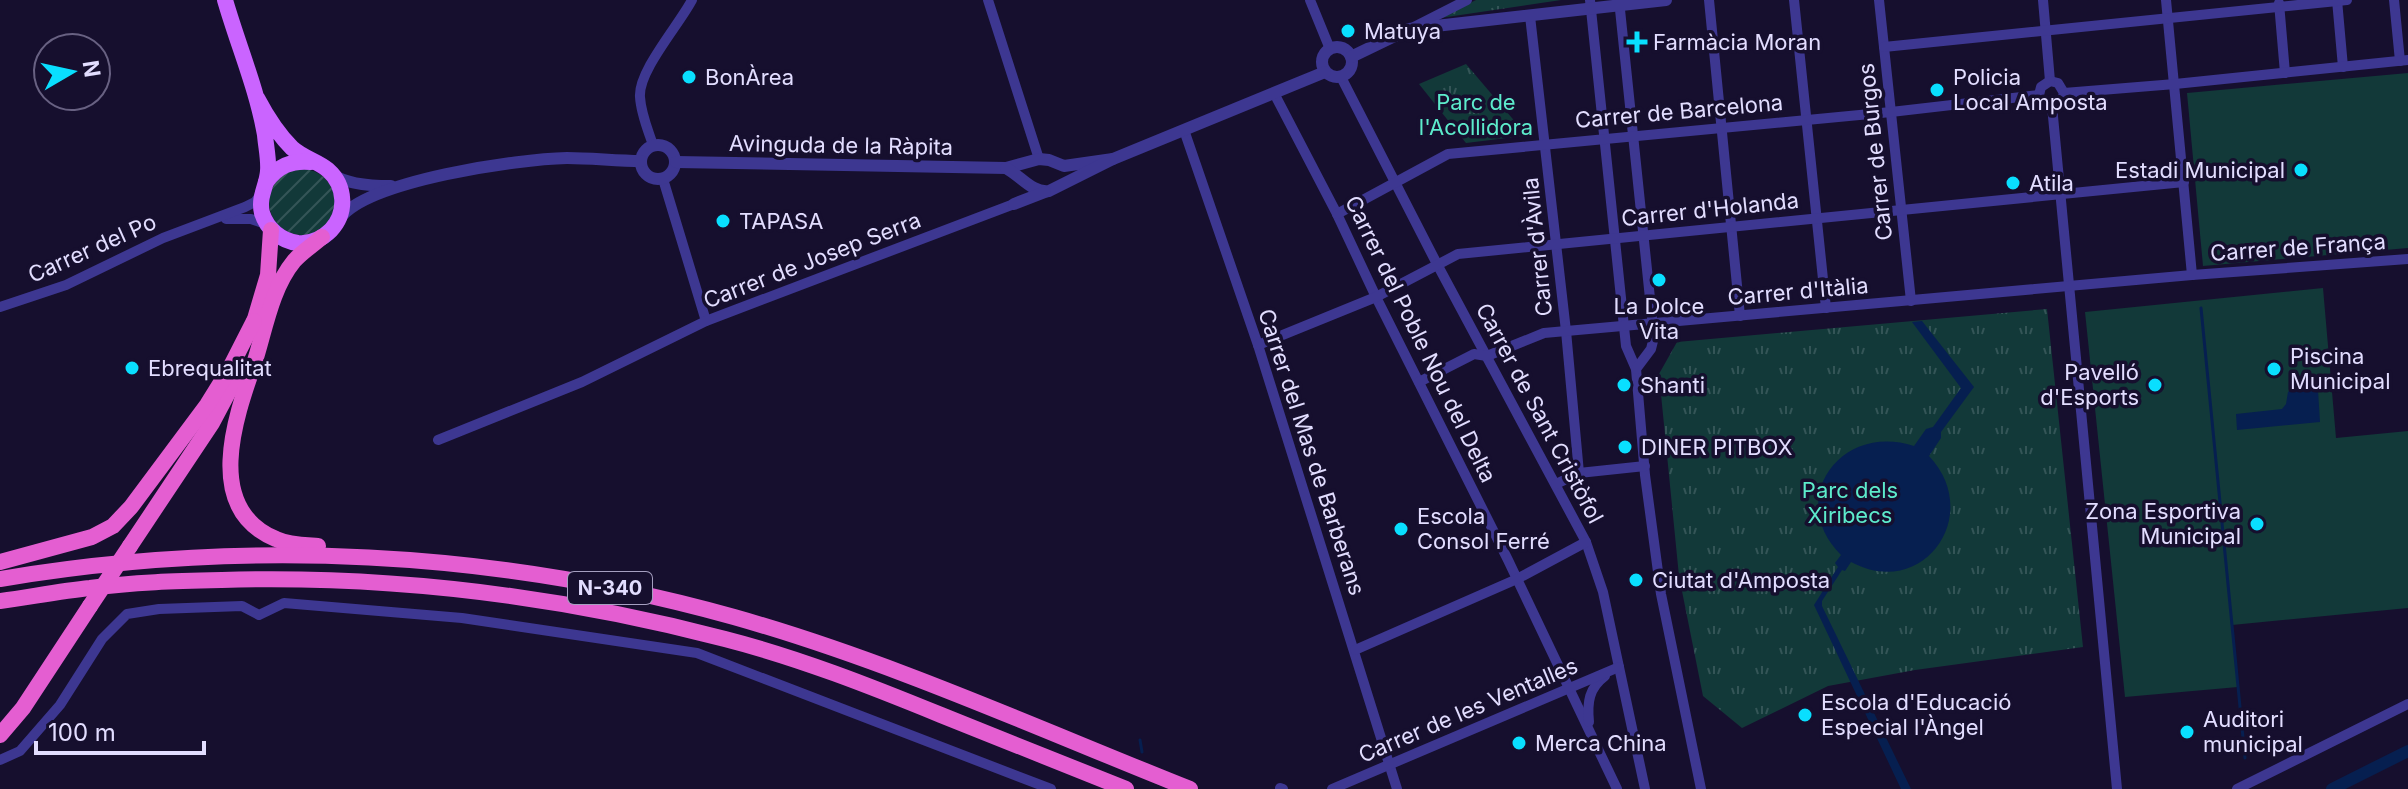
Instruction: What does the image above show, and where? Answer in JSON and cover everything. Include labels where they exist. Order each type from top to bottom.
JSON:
[{"type":"highway","points":[[270,228],[270,265],[231,446],[233,490],[247,517],[267,535],[284,542],[479,568]]},
{"type":"highway","points":[[0,562],[92,537],[113,526],[131,507],[207,405],[259,324],[286,273],[322,237]]},
{"type":"highway","points":[[0,735],[23,708],[212,423],[247,355],[259,324]]},
{"type":"highway","name":"N-340","points":[[0,579],[92,565],[206,556],[311,555],[385,558],[550,576],[733,617],[854,656],[1190,789]]},
{"type":"highway","points":[[0,611],[149,587],[269,578]]},
{"type":"highway","name":"N-340","points":[[0,601],[105,586],[269,578],[383,581],[475,590],[614,613],[726,639],[846,678],[1126,789]]},
{"type":"main road","points":[[225,0],[257,98],[268,164],[261,205],[270,228],[284,239],[299,243],[313,241],[322,237],[337,221],[342,210],[342,194],[330,172],[298,153],[282,138],[257,98]]},
{"type":"main road","points":[[264,187],[272,173],[283,165],[298,161],[312,162]]},
{"type":"street","points":[[653,145],[642,111],[642,79],[692,0]]},
{"type":"street","points":[[988,0],[1036,160]]},
{"type":"street","points":[[1310,0],[1330,49]]},
{"type":"street","points":[[1351,57],[1467,0]]},
{"type":"street","points":[[1409,29],[1530,16],[1590,4],[1666,0]]},
{"type":"street","points":[[1709,0],[1740,316]]},
{"type":"street","points":[[1794,0],[1826,308]]},
{"type":"street","name":"Carrer de Burgos","points":[[1879,0],[1911,301]]},
{"type":"street","points":[[2043,0],[2050,81]]},
{"type":"street","points":[[2166,0],[2192,275]]},
{"type":"street","points":[[2337,0],[2343,67]]},
{"type":"street","points":[[1884,47],[2168,18],[2279,3],[2347,0]]},
{"type":"street","points":[[2064,93],[2404,60],[2394,0]]},
{"type":"street","points":[[1620,3],[1654,337],[1651,349],[1636,369]]},
{"type":"street","points":[[2279,3],[2285,73]]},
{"type":"street","points":[[1590,4],[1623,326],[1626,346],[1636,369],[1661,594],[1701,789]]},
{"type":"street","name":"Carrer d'Àvila","points":[[1530,16],[1579,473]]},
{"type":"street","points":[[1340,47],[1351,57],[1352,67],[1341,77],[1332,77],[1325,72],[1322,59],[1330,49],[1340,47]]},
{"type":"street","points":[[1014,204],[1113,159],[1325,72]]},
{"type":"street","name":"Carrer de Sant Cristòfol","points":[[1341,77],[1586,542],[1603,592],[1645,789]]},
{"type":"street","points":[[2050,81],[2058,83],[2064,93],[2061,102],[2052,106],[2043,103],[2039,95],[2041,87],[2050,81]]},
{"type":"street","name":"Carrer del Poble Nou del Delta","points":[[1274,93],[1517,579],[1617,789]]},
{"type":"street","name":"Carrer de Barcelona","points":[[1337,214],[1448,154],[2039,95]]},
{"type":"street","points":[[2052,106],[2117,789]]},
{"type":"street","name":"Carrer del Mas de Barberans","points":[[1184,130],[1258,345],[1397,789]]},
{"type":"street","points":[[664,183],[676,162],[671,151],[653,145],[641,161],[643,172],[664,183],[706,321]]},
{"type":"street","points":[[337,221],[345,212],[381,192],[508,162],[567,158],[641,161]]},
{"type":"street","points":[[1036,160],[1064,166],[1113,159]]},
{"type":"street","points":[[1014,204],[1028,183],[1026,171],[1036,160]]},
{"type":"street","name":"Avinguda de la Ràpita","points":[[676,162],[1006,168],[1036,160]]},
{"type":"street","points":[[1051,189],[1059,175],[1053,162]]},
{"type":"street","points":[[1006,168],[1038,191],[1051,189]]},
{"type":"street","points":[[330,172],[345,180],[371,186],[410,184]]},
{"type":"street","name":"Carrer d'Holanda","points":[[1258,345],[1376,297],[1458,254],[2184,182]]},
{"type":"street","points":[[200,224],[245,207],[259,198],[264,187]]},
{"type":"street","name":"Carrer de Josep Serra","points":[[438,440],[582,382],[706,321],[1014,204]]},
{"type":"street","points":[[200,224],[231,218],[251,219],[270,228]]},
{"type":"street","name":"Carrer del Po","points":[[0,307],[66,285],[163,238],[200,224]]},
{"type":"street","name":"Carrer de França","points":[[2192,275],[2408,259]]},
{"type":"street","name":"Carrer d'Itàlia","points":[[1419,382],[1474,354],[1487,356],[1544,333],[2192,275]]},
{"type":"street","points":[[1556,484],[1579,473],[1645,466]]},
{"type":"street","points":[[1355,650],[1517,579],[1586,542]]},
{"type":"street","points":[[0,760],[20,751],[60,705],[102,639],[127,614],[159,609],[242,606],[259,615],[284,603],[462,618],[697,653],[1051,789]]},
{"type":"street","name":"Carrer del Poble Nou del Delta","points":[[1592,735],[1587,706],[1591,690],[1619,667]]},
{"type":"street","name":"Carrer de les Ventalles","points":[[1334,789],[1619,667]]},
{"type":"street","points":[[2237,789],[2408,704]]},
{"type":"green space","points":[[1476,0],[1561,0],[1440,18]]},
{"type":"green space","name":"Parc de l'Acollidora","points":[[1466,64],[1523,131],[1523,136],[1466,143],[1419,84]]},
{"type":"green space","name":"Estadi Municipal","points":[[2408,73],[2408,248],[2203,266],[2187,93]]},
{"type":"green space","points":[[302,169],[315,172],[325,179],[332,189],[335,202],[332,215],[325,225],[315,232],[302,235],[289,232],[279,225],[272,215],[269,202],[272,189],[279,179],[289,172]]},
{"type":"green space","name":"Zona Esportiva Municipal","points":[[2323,288],[2336,438],[2408,431],[2408,608],[2232,625],[2238,687],[2125,697],[2085,312]]},
{"type":"green space","name":"Parc dels Xiribecs","points":[[2047,309],[2083,647],[1915,670],[1828,686],[1742,728],[1703,696],[1679,576],[1659,374],[1677,342]]},
{"type":"water","points":[[1922,321],[1974,387],[1941,432],[1941,438],[1929,456],[1944,479],[1950,503],[1948,525],[1938,545],[1922,561],[1902,570],[1878,571],[1851,562],[1845,571],[1842,570],[1822,601],[1911,789],[1901,789],[1814,605],[1838,567],[1835,563],[1841,555],[1825,533],[1819,511],[1820,490],[1829,470],[1844,455],[1864,445],[1888,441],[1914,446],[1926,429],[1933,427],[1961,388],[1912,322]]},
{"type":"water","points":[[2299,382],[2309,383],[2318,390],[2320,422],[2237,430],[2236,414],[2282,409],[2288,392]]},
{"type":"waterway","points":[[2201,308],[2245,758]]},
{"type":"waterway","points":[[1140,740],[1142,752]]},
{"type":"waterway","points":[[2332,789],[2408,751]]},
{"type":"place","name":"Matuya","points":[[1348,31]]},
{"type":"place","name":"Farmàcia Moran","points":[[1637,42]]},
{"type":"place","name":"BonÀrea","points":[[689,77]]},
{"type":"place","name":"Policia Local Amposta","points":[[1937,90]]},
{"type":"place","name":"Estadi Municipal","points":[[2301,170]]},
{"type":"place","name":"Atila","points":[[2013,183]]},
{"type":"place","name":"TAPASA","points":[[723,221]]},
{"type":"place","name":"La Dolce Vita","points":[[1659,280]]},
{"type":"place","name":"Ebrequalitat","points":[[132,368]]},
{"type":"place","name":"Piscina Municipal","points":[[2274,369]]},
{"type":"place","name":"Shanti","points":[[1624,385]]},
{"type":"place","name":"Pavelló d'Esports","points":[[2155,385]]},
{"type":"place","name":"DINER PITBOX","points":[[1625,447]]},
{"type":"place","name":"Zona Esportiva Municipal","points":[[2257,524]]},
{"type":"place","name":"Escola Consol Ferré","points":[[1401,529]]},
{"type":"place","name":"Ciutat d'Amposta","points":[[1636,580]]},
{"type":"place","name":"Escola d'Educació Especial l'Àngel","points":[[1805,715]]},
{"type":"place","name":"Auditori municipal","points":[[2187,732]]},
{"type":"place","name":"Merca China","points":[[1519,743]]}]
